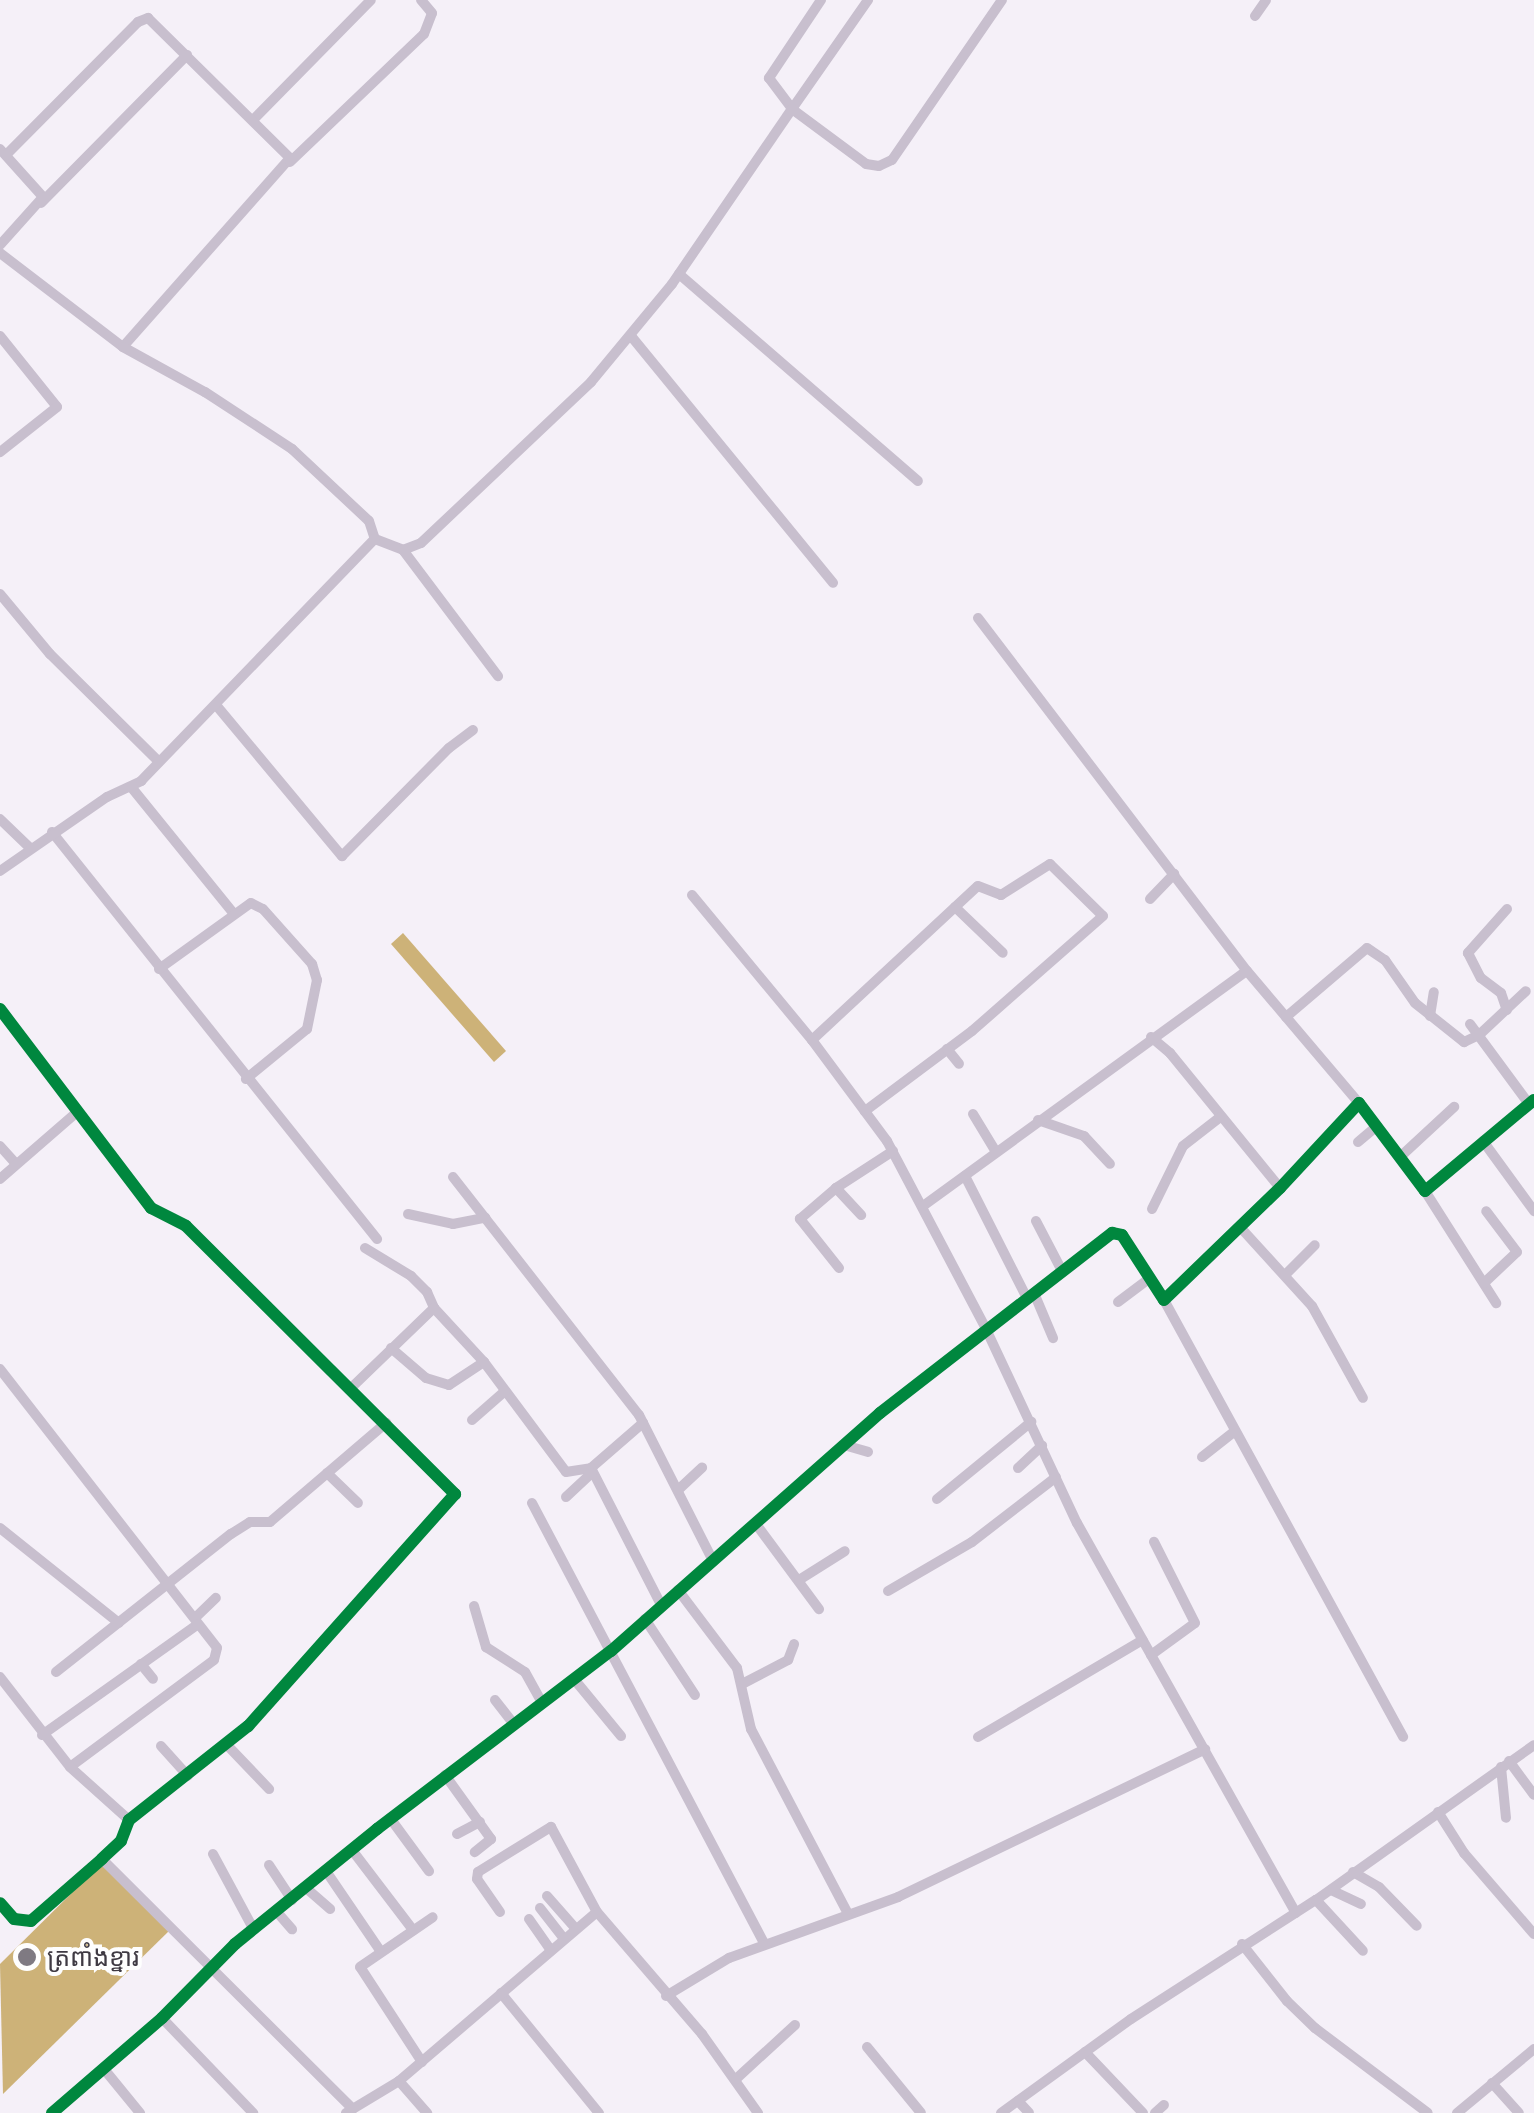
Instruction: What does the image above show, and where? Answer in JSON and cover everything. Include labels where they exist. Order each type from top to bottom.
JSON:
[{"type":"street","points":[[253,120],[370,0]]},
{"type":"street","points":[[122,347],[290,162],[424,34],[432,13],[421,0]]},
{"type":"street","points":[[821,0],[769,78],[792,110],[866,164],[879,166],[892,160],[1002,0]]},
{"type":"street","points":[[403,550],[421,543],[487,483],[631,336],[868,0]]},
{"type":"street","points":[[1255,16],[1266,0]]},
{"type":"street","points":[[41,202],[42,191],[3,152],[142,19],[151,20],[290,162]]},
{"type":"street","points":[[0,244],[187,55]]},
{"type":"street","points":[[11,233],[18,267]]},
{"type":"street","points":[[0,253],[59,303],[122,347],[205,392],[292,449],[369,521],[376,539],[403,550],[498,676]]},
{"type":"street","points":[[678,274],[918,481]]},
{"type":"street","points":[[0,336],[57,407],[0,452]]},
{"type":"street","points":[[631,336],[833,582]]},
{"type":"street","points":[[0,358],[11,350]]},
{"type":"street","points":[[0,871],[108,796],[132,788],[376,539]]},
{"type":"street","points":[[0,594],[50,654],[159,762]]},
{"type":"street","points":[[978,618],[1247,971],[1400,1156],[1496,1303]]},
{"type":"street","points":[[216,705],[342,856],[449,748],[473,730]]},
{"type":"street","points":[[132,788],[234,914]]},
{"type":"street","points":[[0,820],[30,848]]},
{"type":"street","points":[[52,832],[377,1239]]},
{"type":"street","points":[[812,1040],[978,886],[999,895],[1049,864],[1104,919],[947,1049],[865,1110]]},
{"type":"street","points":[[1150,899],[1174,874]]},
{"type":"street","points":[[692,894],[812,1040],[893,1151],[1142,1640],[1296,1913]]},
{"type":"street","points":[[159,969],[251,903],[264,909],[312,964],[318,980],[307,1029],[246,1079]]},
{"type":"street","points":[[955,907],[1002,954]]},
{"type":"street","points":[[1507,909],[1468,953],[1481,978],[1501,993],[1508,1010]]},
{"type":"street","points":[[1286,1017],[1367,948],[1373,948],[1385,960],[1430,1016],[1464,1042],[1508,1010],[1526,990]]},
{"type":"street","points":[[922,1206],[1247,971]]},
{"type":"street","points":[[1430,1016],[1434,992]]},
{"type":"street","points":[[0,1009],[151,1208],[186,1226],[453,1487],[453,1498],[270,1704],[227,1745],[129,1820],[121,1841],[31,1921],[14,1918],[0,1903]]},
{"type":"street","points":[[1425,1190],[1532,1102],[1470,1024]]},
{"type":"street","points":[[1152,1037],[1175,1058],[1219,1118],[1229,1123],[1280,1188]]},
{"type":"street","points":[[947,1049],[959,1064]]},
{"type":"street","points":[[1164,1300],[1280,1188],[1359,1103]]},
{"type":"street","points":[[1400,1156],[1454,1107]]},
{"type":"street","points":[[0,1179],[76,1113]]},
{"type":"street","points":[[973,1114],[996,1152]]},
{"type":"street","points":[[1152,1209],[1183,1146],[1219,1118]]},
{"type":"street","points":[[1038,1120],[1084,1136],[1110,1164]]},
{"type":"street","points":[[1358,1142],[1377,1126]]},
{"type":"street","points":[[1483,1141],[1534,1211]]},
{"type":"street","points":[[0,1146],[16,1164]]},
{"type":"street","points":[[839,1268],[800,1219],[836,1188],[893,1151]]},
{"type":"street","points":[[1158,1169],[1175,1160]]},
{"type":"street","points":[[965,1176],[1053,1338]]},
{"type":"street","points":[[453,1178],[643,1423],[713,1562]]},
{"type":"street","points":[[836,1188],[861,1215]]},
{"type":"street","points":[[1484,1283],[1517,1252],[1486,1211]]},
{"type":"street","points":[[408,1214],[453,1224],[485,1218]]},
{"type":"street","points":[[1036,1221],[1062,1271]]},
{"type":"street","points":[[1240,1228],[1312,1306],[1363,1398]]},
{"type":"street","points":[[52,2113],[162,2018],[254,1930],[390,1818],[611,1651],[844,1445],[1116,1232],[1122,1235],[1164,1300],[1403,1737]]},
{"type":"street","points":[[1285,1275],[1315,1246]]},
{"type":"street","points":[[365,1248],[411,1276],[428,1292],[434,1308],[484,1362],[566,1472],[591,1471]]},
{"type":"street","points":[[1118,1302],[1150,1278]]},
{"type":"street","points":[[350,1389],[434,1308]]},
{"type":"street","points":[[391,1348],[426,1378],[449,1386],[484,1362]]},
{"type":"street","points":[[0,1369],[217,1648],[214,1660],[70,1767]]},
{"type":"street","points":[[472,1420],[505,1390]]},
{"type":"street","points":[[937,1499],[1031,1422]]},
{"type":"street","points":[[56,1672],[250,1522],[270,1522],[386,1423]]},
{"type":"street","points":[[566,1497],[643,1423]]},
{"type":"street","points":[[1202,1457],[1235,1431]]},
{"type":"street","points":[[844,1445],[868,1452]]},
{"type":"street","points":[[1018,1468],[1042,1446]]},
{"type":"street","points":[[678,1490],[702,1468]]},
{"type":"street","points":[[591,1471],[661,1604]]},
{"type":"street","points":[[327,1473],[358,1503]]},
{"type":"street","points":[[888,1591],[972,1542],[1056,1476]]},
{"type":"street","points":[[532,1502],[764,1943]]},
{"type":"street","points":[[756,1524],[819,1609]]},
{"type":"street","points":[[0,1528],[119,1623]]},
{"type":"street","points":[[1151,1655],[1195,1623],[1154,1542]]},
{"type":"street","points":[[800,1580],[845,1551]]},
{"type":"street","points":[[678,1590],[744,1683],[742,1704],[751,1729],[848,1914]]},
{"type":"street","points":[[42,1735],[196,1621],[216,1598]]},
{"type":"street","points":[[474,1606],[486,1647],[522,1669],[542,1702]]},
{"type":"street","points":[[645,1619],[695,1695]]},
{"type":"street","points":[[978,1737],[1142,1640]]},
{"type":"street","points":[[744,1683],[788,1660],[794,1644]]},
{"type":"street","points":[[140,1664],[153,1678]]},
{"type":"street","points":[[0,1677],[70,1767],[129,1820]]},
{"type":"street","points":[[574,1679],[621,1736]]},
{"type":"street","points":[[494,1700],[513,1722]]},
{"type":"street","points":[[227,1745],[269,1789]]},
{"type":"street","points":[[162,1746],[188,1776]]},
{"type":"street","points":[[1001,2113],[1242,1944],[1331,1890],[1534,1746]]},
{"type":"street","points":[[666,1996],[764,1943],[898,1897],[1205,1749]]},
{"type":"street","points":[[1505,1764],[1534,1795]]},
{"type":"street","points":[[1505,1764],[1506,1818]]},
{"type":"street","points":[[445,1776],[491,1840],[475,1852]]},
{"type":"street","points":[[1438,1812],[1464,1853],[1534,1934]]},
{"type":"street","points":[[390,1818],[429,1871]]},
{"type":"street","points":[[457,1834],[480,1822]]},
{"type":"street","points":[[500,1912],[478,1879],[478,1872],[550,1828],[598,1912],[736,2079],[758,2113]]},
{"type":"street","points":[[352,1850],[413,1930]]},
{"type":"street","points":[[213,1854],[254,1930]]},
{"type":"street","points":[[102,1859],[349,2111],[399,2081],[598,1912]]},
{"type":"street","points":[[269,1865],[292,1900]]},
{"type":"street","points":[[326,1871],[381,1952]]},
{"type":"street","points":[[1353,1872],[1379,1887],[1418,1926]]},
{"type":"street","points":[[306,1888],[330,1909]]},
{"type":"street","points":[[1331,1890],[1361,1904]]},
{"type":"street","points":[[547,1896],[576,1929]]},
{"type":"street","points":[[1316,1900],[1363,1951]]},
{"type":"street","points":[[540,1908],[564,1938]]},
{"type":"street","points":[[277,1912],[292,1929]]},
{"type":"street","points":[[422,2062],[360,1969],[433,1917]]},
{"type":"street","points":[[529,1920],[550,1950]]},
{"type":"street","points":[[1242,1944],[1287,2001],[1315,2028],[1428,2113]]},
{"type":"street","points":[[501,1993],[599,2113]]},
{"type":"street","points":[[162,2018],[253,2113]]},
{"type":"street","points":[[736,2079],[795,2025]]},
{"type":"street","points":[[867,2048],[921,2113]]},
{"type":"street","points":[[1457,2113],[1534,2049]]},
{"type":"street","points":[[1085,2052],[1143,2113]]},
{"type":"street","points":[[104,2069],[140,2113]]},
{"type":"street","points":[[399,2081],[426,2113]]},
{"type":"street","points":[[1492,2083],[1519,2113]]},
{"type":"street","points":[[1018,2101],[1028,2113]]},
{"type":"street","points":[[366,2103],[374,2113]]},
{"type":"shaded area","points":[[403,933],[506,1051],[494,1062],[391,944]]},
{"type":"shaded area","points":[[103,1862],[171,1929],[3,2094],[0,1964]]},
{"type":"cycle path","points":[[0,1009],[151,1208],[186,1226],[455,1494],[248,1726],[129,1820],[121,1841],[102,1859],[31,1921],[14,1919],[0,1903]]},
{"type":"cycle path","points":[[52,2113],[162,2018],[235,1944],[377,1829],[611,1651],[880,1413],[1112,1233],[1122,1235],[1164,1300],[1280,1188],[1359,1103],[1425,1191],[1534,1100]]},
{"type":"place","name":"ត្រពាំងខ្នារ","points":[[27,1957]]}]
